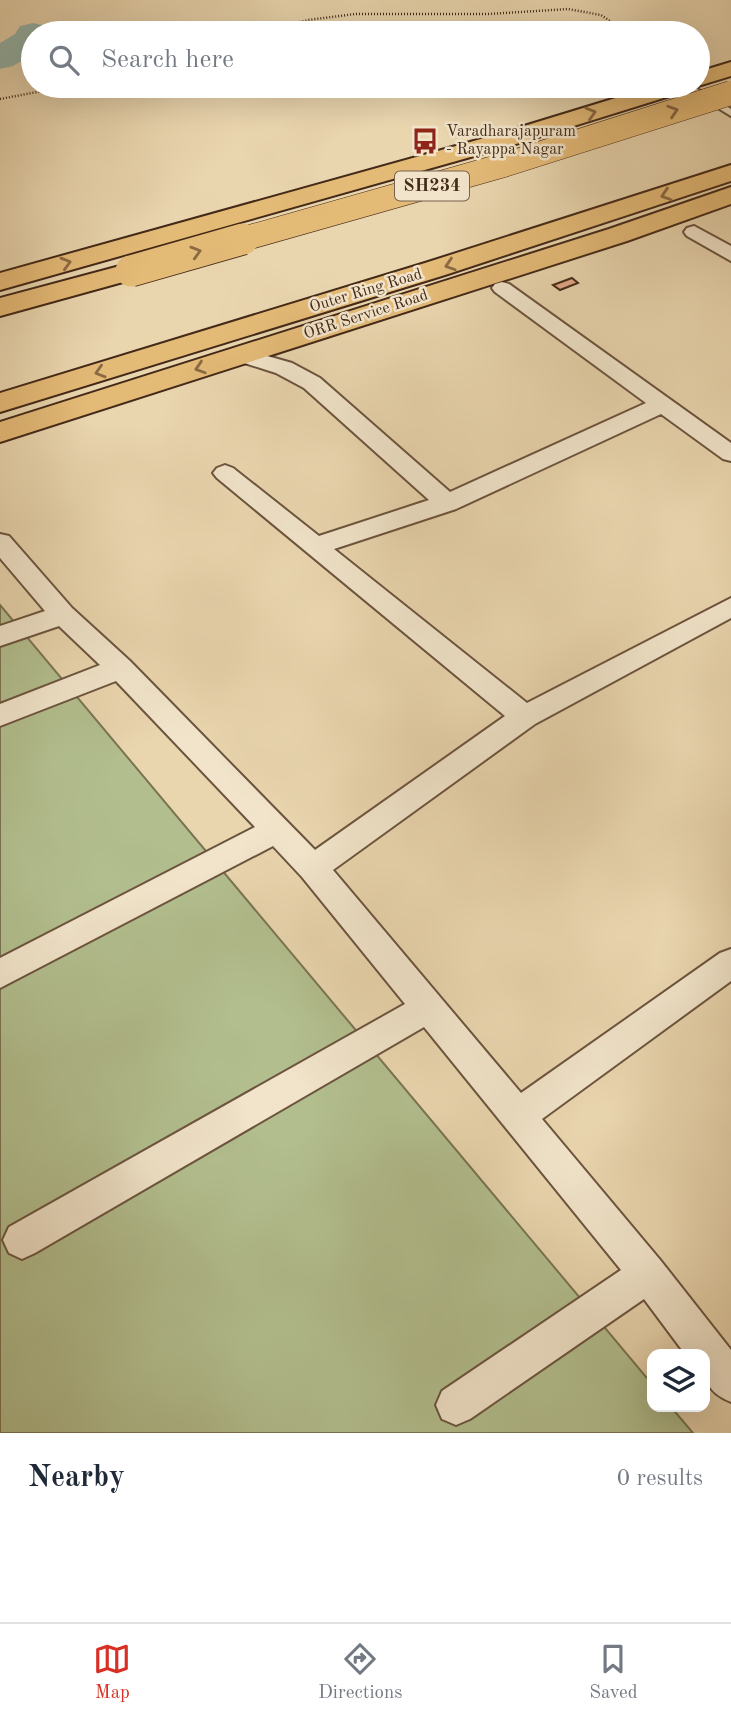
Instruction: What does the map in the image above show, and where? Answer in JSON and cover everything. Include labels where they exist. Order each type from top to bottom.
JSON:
[{"type":"main road","points":[[710,75],[731,69]]},
{"type":"main road","name":"SH234","points":[[0,307],[492,168],[731,93]]},
{"type":"main road","points":[[0,282],[551,125],[633,98]]},
{"type":"main road","name":"Outer Ring Road","points":[[0,402],[461,261],[731,173]]},
{"type":"main road","name":"ORR Service Road","points":[[0,432],[365,316],[685,223],[731,195]]},
{"type":"main road","points":[[365,316],[433,307],[502,288],[685,223]]},
{"type":"street","points":[[685,223],[731,255]]},
{"type":"street","points":[[502,288],[731,454]]},
{"type":"street","points":[[243,355],[284,368],[312,383],[447,503]]},
{"type":"street","points":[[315,546],[447,503],[661,405]]},
{"type":"street","points":[[225,473],[525,717]]},
{"type":"street","points":[[0,542],[63,615],[120,668],[313,868],[648,1274],[731,1382]]},
{"type":"street","points":[[313,868],[525,717],[731,607]]},
{"type":"street","points":[[0,636],[63,615]]},
{"type":"street","points":[[0,715],[120,668]]},
{"type":"street","points":[[0,974],[275,831]]},
{"type":"street","points":[[516,1117],[731,963]]},
{"type":"street","points":[[22,1240],[426,1008]]},
{"type":"street","points":[[456,1405],[648,1274]]},
{"type":"lane","points":[[705,98],[731,113]]},
{"type":"path","points":[[304,21],[355,14],[489,14],[568,9],[601,15],[610,21]]},
{"type":"path","points":[[0,99],[21,96]]},
{"type":"green space","points":[[0,605],[647,1378],[647,1412],[675,1412],[693,1433],[0,1433]]},
{"type":"building","points":[[572,278],[578,283],[560,290],[553,285]]},
{"type":"waterway","points":[[0,58],[21,46]]},
{"type":"place","name":"Varadharajapuram - Rayappa Nagar","points":[[425,141]]}]
